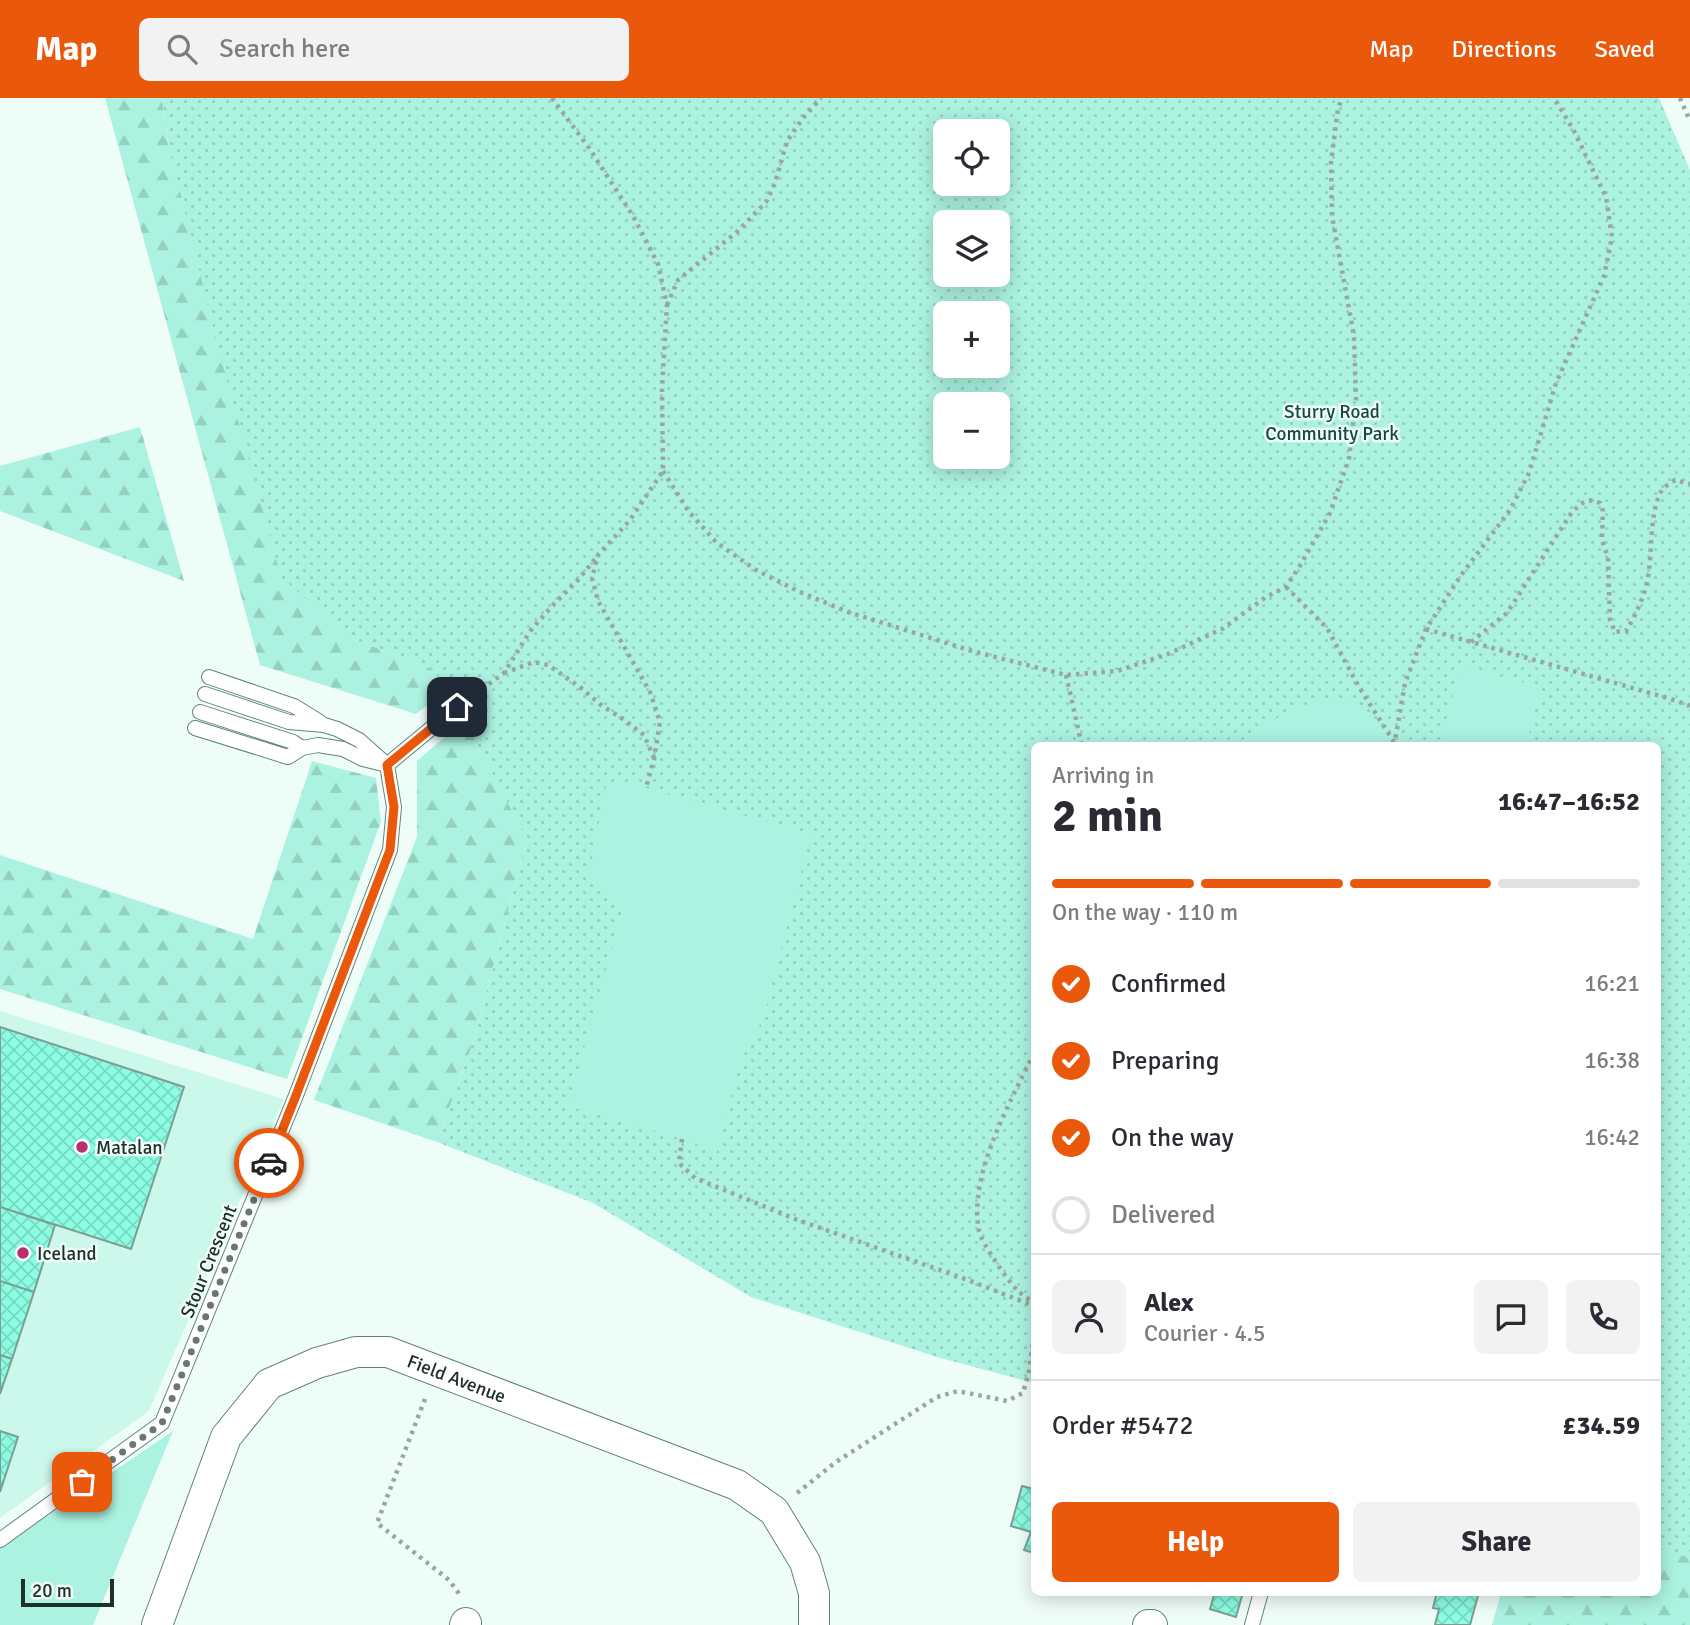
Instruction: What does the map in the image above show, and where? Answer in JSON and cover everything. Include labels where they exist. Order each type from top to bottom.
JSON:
[{"type":"street","name":"Field Avenue","points":[[157,1625],[226,1437],[269,1384],[317,1363],[356,1352],[388,1352],[737,1485],[774,1511],[805,1562],[814,1593],[814,1625]]},
{"type":"lane","points":[[209,677],[294,706],[324,725]]},
{"type":"lane","points":[[205,694],[289,722],[337,729],[359,740],[387,765]]},
{"type":"lane","points":[[387,765],[457,707]]},
{"type":"lane","points":[[200,712],[293,742],[302,748]]},
{"type":"lane","points":[[195,728],[288,757],[302,748],[318,745],[343,749],[363,759],[387,765]]},
{"type":"lane","name":"Stour Crescent","points":[[0,1540],[162,1423],[295,1098],[390,850],[394,807],[387,765]]},
{"type":"lane","points":[[1252,1625],[1260,1596]]},
{"type":"path","points":[[552,98],[589,148],[633,216],[659,264],[667,305],[662,389],[663,471],[689,512],[717,543],[756,570],[848,612],[972,651],[1066,675],[1117,671],[1168,654],[1222,629],[1266,597],[1286,587],[1330,513],[1349,458],[1356,400],[1354,336],[1332,216],[1331,162],[1342,98]]},
{"type":"path","points":[[667,305],[678,280],[738,231],[766,202],[775,183],[787,141],[821,98]]},
{"type":"path","points":[[1394,742],[1405,683],[1426,629],[1462,574],[1510,510],[1530,473],[1556,383],[1604,276],[1612,237],[1606,197],[1573,129],[1554,98]]},
{"type":"path","points":[[1680,98],[1690,121]]},
{"type":"path","points":[[504,673],[531,630],[630,520],[663,471]]},
{"type":"path","points":[[1471,642],[1507,612],[1570,515],[1582,502],[1593,499],[1600,503],[1603,511],[1602,540],[1608,558],[1610,620],[1615,632],[1626,631],[1643,596],[1649,572],[1656,509],[1663,489],[1675,480],[1690,484]]},
{"type":"path","points":[[598,555],[592,578],[598,601],[650,692],[660,722],[646,788]]},
{"type":"path","points":[[1286,587],[1327,628],[1393,742]]},
{"type":"path","points":[[1426,629],[1690,706]]},
{"type":"path","points":[[457,707],[504,673],[534,662],[548,665],[643,735],[654,759]]},
{"type":"path","points":[[1066,675],[1081,742]]},
{"type":"path","points":[[1031,1059],[992,1140],[978,1196],[979,1233],[998,1265],[1017,1290],[1031,1302]]},
{"type":"path","points":[[682,1139],[679,1163],[695,1178],[795,1219],[1031,1304]]},
{"type":"path","points":[[774,1511],[836,1462],[937,1397],[958,1391],[1007,1401],[1023,1394],[1031,1356]]},
{"type":"path","points":[[436,1371],[377,1523],[449,1580],[460,1593],[465,1624]]},
{"type":"shaded area","points":[[0,1011],[284,1099],[149,1411],[0,1518]]},
{"type":"green space","points":[[105,98],[162,98],[168,142],[353,639],[433,669],[447,690],[416,714],[260,665]]},
{"type":"green space","name":"Sturry Road Community Park","points":[[162,98],[1659,98],[1690,170],[1690,1558],[1661,1549],[1661,742],[1031,742],[1031,1382],[937,1357],[751,1297],[593,1203],[437,1142],[474,1040],[527,839],[457,707],[433,669],[353,639],[281,577],[219,351],[168,142]]},
{"type":"green space","points":[[140,427],[184,581],[0,511],[0,466]]},
{"type":"green space","points":[[1461,666],[1541,687],[1527,742],[1440,742]]},
{"type":"green space","points":[[1321,699],[1355,705],[1371,715],[1385,742],[1245,742],[1259,729],[1289,712]]},
{"type":"green space","points":[[464,720],[527,839],[474,1040],[437,1142],[314,1100],[417,837],[417,761]]},
{"type":"green space","points":[[312,761],[376,778],[381,822],[287,1079],[0,989],[0,855],[253,939]]},
{"type":"green space","points":[[607,781],[646,788],[811,834],[763,1019],[740,1062],[717,1152],[568,1106],[622,911],[589,874]]},
{"type":"green space","points":[[1690,1167],[1690,1625],[1492,1625],[1500,1596],[1661,1596],[1661,1247]]},
{"type":"green space","points":[[173,1431],[93,1625],[0,1625],[0,1548]]},
{"type":"building","name":"Matalan","points":[[0,1027],[184,1087],[131,1249],[0,1207]]},
{"type":"building","name":"Iceland","points":[[0,1207],[55,1225],[34,1292],[0,1281]]},
{"type":"building","points":[[0,1281],[34,1292],[12,1359],[0,1355]]},
{"type":"building","points":[[0,1355],[12,1359],[0,1394]]},
{"type":"building","points":[[0,1431],[18,1437],[0,1492]]},
{"type":"building","points":[[1022,1486],[1031,1488],[1031,1532],[1011,1526]]},
{"type":"building","points":[[1031,1532],[1031,1552],[1024,1550]]},
{"type":"building","points":[[1214,1596],[1242,1596],[1236,1617],[1210,1609]]},
{"type":"building","points":[[1436,1596],[1478,1596],[1470,1625],[1435,1625],[1439,1609],[1433,1608]]},
{"type":"way so far","points":[[82,1482],[162,1423],[269,1163]]},
{"type":"place","name":"Matalan","points":[[82,1147]]},
{"type":"place","name":"Iceland","points":[[23,1253]]},
{"type":"route","points":[[269,1163],[390,850],[394,807],[387,765],[457,707]]}]
